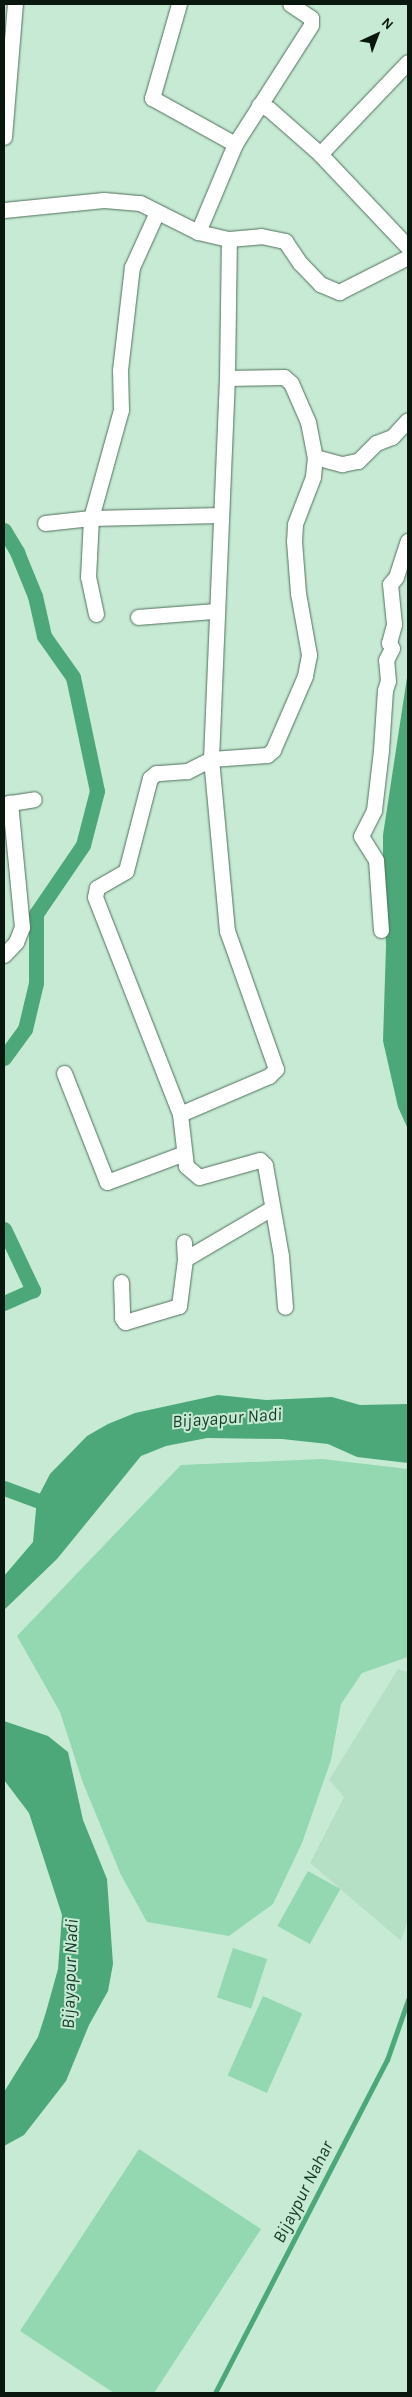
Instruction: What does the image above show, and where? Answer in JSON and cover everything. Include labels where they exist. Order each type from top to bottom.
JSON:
[{"type":"street","points":[[4,137],[15,4]]},
{"type":"street","points":[[179,4],[152,98],[235,144]]},
{"type":"street","points":[[198,232],[235,144],[312,21],[290,4]]},
{"type":"street","points":[[320,154],[408,62]]},
{"type":"street","points":[[260,105],[268,108],[320,154],[408,247]]},
{"type":"street","points":[[4,210],[104,200],[140,203],[198,232],[229,239],[261,236],[285,241],[300,263],[320,284],[339,292],[408,257]]},
{"type":"street","points":[[96,614],[88,577],[91,518],[121,410],[120,370],[132,267],[158,212]]},
{"type":"street","points":[[180,1114],[269,1076],[276,1069],[227,931],[211,759],[215,611],[227,378],[229,239]]},
{"type":"street","points":[[227,378],[287,379],[308,422],[315,457],[312,477],[295,524],[294,541],[298,593],[309,655],[305,676],[273,750],[267,755],[211,759],[187,772],[156,773],[150,778],[126,871],[95,892],[180,1114],[186,1166],[198,1177],[260,1160],[265,1165],[281,1256],[285,1307]]},
{"type":"street","points":[[315,457],[342,464],[358,461],[376,443],[392,437],[408,420]]},
{"type":"street","points":[[44,523],[91,518],[221,515]]},
{"type":"street","points":[[381,930],[376,860],[361,836],[374,810],[382,750],[385,690],[388,680],[386,660],[392,648],[388,642],[394,624],[390,584],[396,577],[408,541]]},
{"type":"street","points":[[138,617],[215,611]]},
{"type":"street","points":[[4,955],[16,942],[22,927],[7,804],[34,799]]},
{"type":"street","points":[[64,1073],[107,1182],[184,1152]]},
{"type":"street","points":[[185,1259],[272,1208]]},
{"type":"street","points":[[122,1282],[122,1318],[125,1322],[179,1306],[185,1259],[184,1242]]},
{"type":"shaded area","points":[[322,1459],[408,1469],[408,1657],[362,1673],[341,1704],[331,1760],[302,1843],[273,1904],[229,1936],[147,1922],[121,1875],[83,1783],[60,1712],[17,1636],[181,1465]]},
{"type":"shaded area","points":[[398,1669],[408,1672],[408,1920],[401,1941],[310,1863],[344,1797],[329,1780]]},
{"type":"shaded area","points":[[308,1871],[340,1889],[310,1944],[277,1926]]},
{"type":"shaded area","points":[[233,1948],[267,1959],[251,2009],[217,1997]]},
{"type":"shaded area","points":[[263,1996],[302,2013],[267,2093],[228,2075]]},
{"type":"shaded area","points":[[139,2149],[261,2229],[154,2393],[114,2393],[20,2331]]},
{"type":"water","points":[[408,671],[408,1129],[398,1107],[383,1041],[386,946],[383,835]]},
{"type":"water","name":"Bijayapur Nadi","points":[[218,1395],[266,1400],[332,1397],[360,1405],[408,1404],[408,1463],[357,1457],[328,1444],[282,1439],[207,1438],[166,1446],[141,1456],[57,1559],[4,1610],[4,1576],[33,1542],[37,1499],[50,1474],[87,1436],[108,1424],[135,1413]]},
{"type":"water","name":"Bijayapur Nadi","points":[[4,1721],[48,1736],[68,1752],[83,1820],[107,1879],[113,1964],[108,1991],[89,2025],[66,2081],[24,2135],[4,2146],[4,2092],[38,2037],[58,1969],[62,1915],[29,1813],[4,1780]]},
{"type":"waterway","points":[[4,530],[17,552],[35,596],[44,636],[73,677],[97,791],[83,845],[36,914],[36,983],[25,1029],[4,1058]]},
{"type":"waterway","points":[[4,1229],[33,1290],[4,1303]]},
{"type":"waterway","points":[[4,1488],[50,1505],[47,1511]]},
{"type":"waterway","name":"Bijaypur Nahar","points":[[215,2393],[387,2060],[408,2000]]}]
